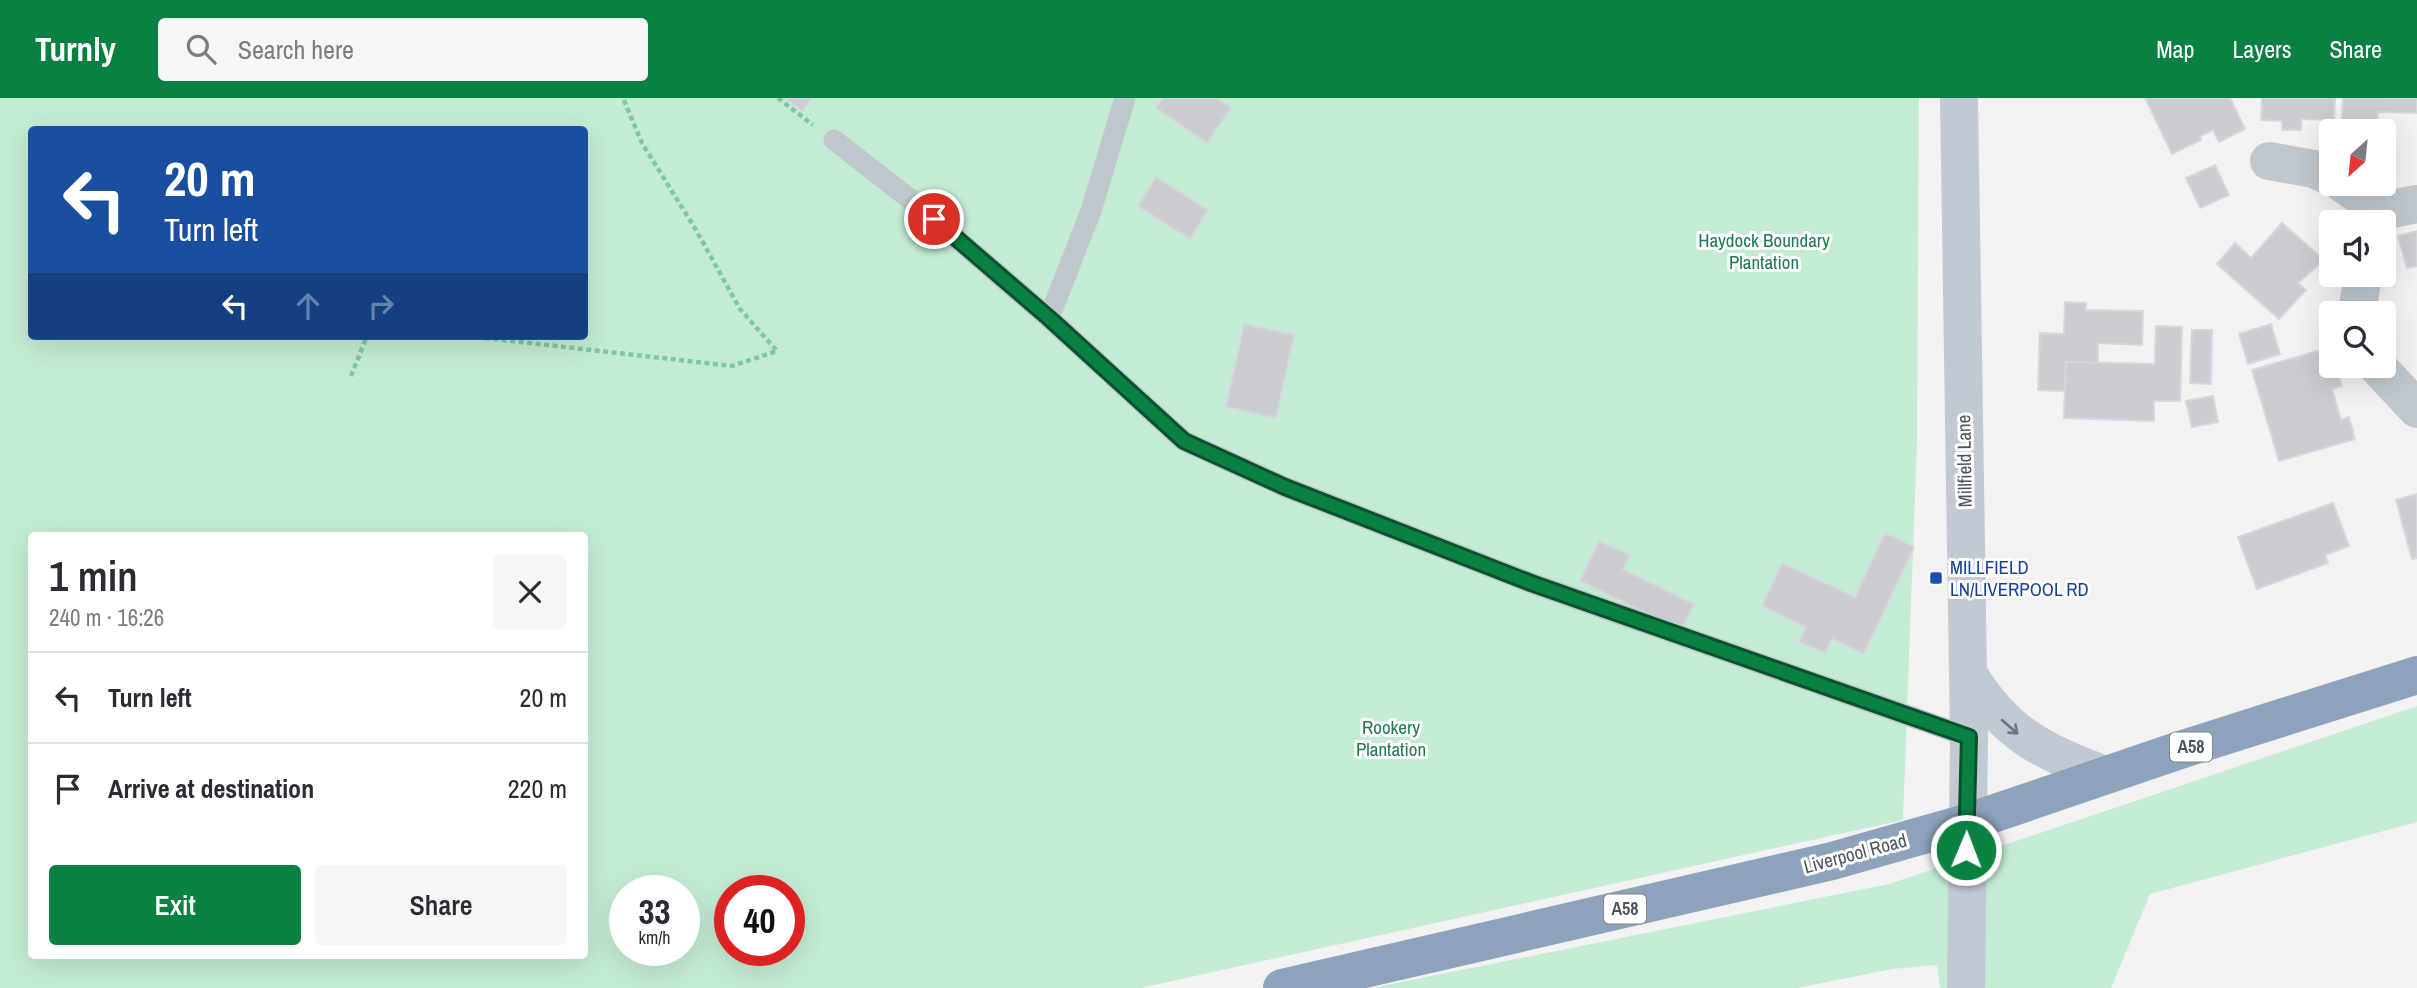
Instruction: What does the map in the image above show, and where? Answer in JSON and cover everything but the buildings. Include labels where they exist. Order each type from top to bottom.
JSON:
[{"type":"highway","name":"Liverpool Road","points":[[1282,988],[1832,861],[1966,823],[2105,775],[2417,675]]},
{"type":"street","name":"Millfield Lane","points":[[1959,98],[1969,737],[1966,988]]},
{"type":"street","points":[[2269,162],[2319,171]]},
{"type":"street","points":[[2363,196],[2387,210]]},
{"type":"street","points":[[2388,378],[2417,409]]},
{"type":"street","points":[[1968,673],[1984,699],[2023,738],[2057,757],[2105,775]]},
{"type":"lane","points":[[1049,318],[1091,211],[1125,98]]},
{"type":"lane","points":[[834,140],[915,203],[1049,318],[1184,441],[1285,487],[1531,583],[1969,737]]},
{"type":"path","points":[[503,340],[733,366],[777,351],[740,309],[696,230],[642,143],[623,98]]},
{"type":"path","points":[[778,98],[834,140]]},
{"type":"path","points":[[351,376],[365,340]]},
{"type":"green space","points":[[0,98],[1919,98],[1917,442],[1903,820],[1141,988],[0,988]]},
{"type":"green space","points":[[2417,706],[2417,822],[2150,894],[2111,988],[1940,988],[1937,965],[1892,969],[1797,988],[1372,988],[1889,884]]},
{"type":"place","name":"MILLFIELD LN/LIVERPOOL RD","points":[[1936,578]]},
{"type":"route","points":[[934,219],[1128,388],[1184,441],[1285,487],[1531,583],[1942,730],[1969,737],[1966,850]]},
{"type":"park label","name":"Haydock Boundary Plantation","points":[[1764,251]]},
{"type":"park label","name":"Rookery Plantation","points":[[1391,738]]}]
